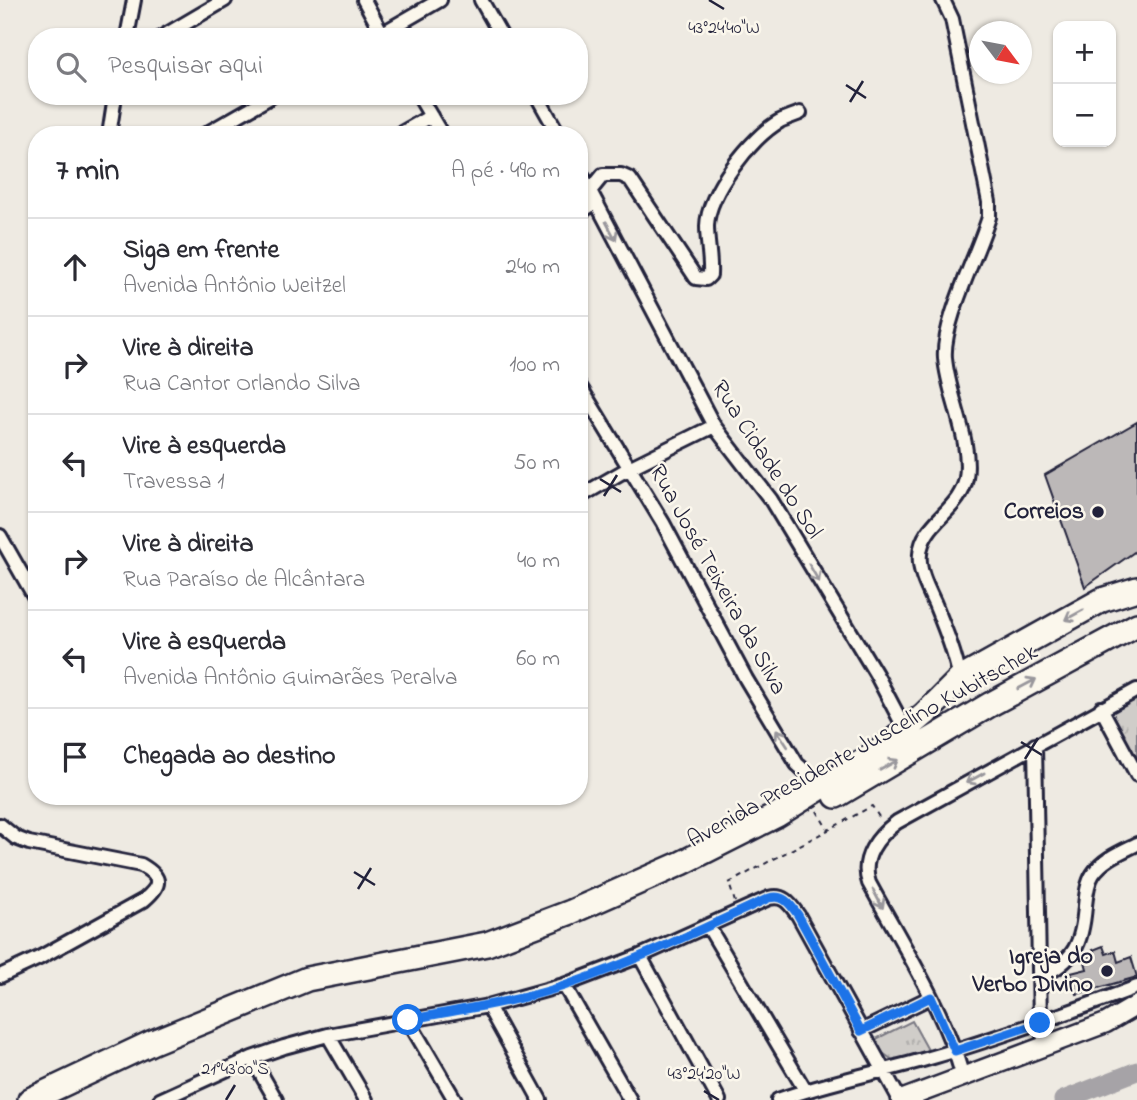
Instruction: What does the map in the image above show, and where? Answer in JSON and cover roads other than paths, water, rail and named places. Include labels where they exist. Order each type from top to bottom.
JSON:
[{"type":"highway","name":"Avenida Presidente Juscelino Kubitschek","points":[[30,1100],[153,1042],[307,979],[487,944],[553,919],[716,847],[830,783],[906,731],[960,680],[1076,614],[1129,591]]},
{"type":"highway","points":[[1129,591],[1135,626]]},
{"type":"highway","name":"Avenida Presidente Juscelino Kubitschek","points":[[58,1100],[239,1015],[298,996],[493,953],[526,942],[691,873],[816,808],[990,704],[1135,626]]},
{"type":"highway","points":[[960,680],[975,696],[990,704]]},
{"type":"highway","points":[[906,731],[931,729],[967,718]]},
{"type":"main road","points":[[900,1100],[1106,1023],[1137,1005]]},
{"type":"main road","points":[[1106,1023],[1137,1019]]},
{"type":"street","points":[[129,28],[134,0]]},
{"type":"street","points":[[177,28],[225,0]]},
{"type":"street","points":[[364,0],[377,28]]},
{"type":"street","points":[[394,28],[440,0]]},
{"type":"street","points":[[481,0],[497,28]]},
{"type":"street","points":[[943,0],[955,30],[986,185],[989,217],[951,325],[945,356],[967,464],[966,481],[954,505],[926,535],[920,554],[925,579],[950,643],[960,680]]},
{"type":"street","points":[[110,126],[114,105]]},
{"type":"street","points":[[220,126],[256,105]]},
{"type":"street","points":[[424,105],[437,126]]},
{"type":"street","points":[[542,105],[554,126]]},
{"type":"street","points":[[588,202],[603,175],[621,175],[630,179],[696,278],[706,278],[710,275],[711,264],[707,226],[711,204],[718,190],[735,165],[765,132],[780,121],[800,113]]},
{"type":"street","points":[[414,126],[431,116]]},
{"type":"street","name":"Rua Cidade do Sol","points":[[588,187],[714,426],[771,500],[876,674],[906,731]]},
{"type":"street","name":"Rua José Teixeira da Silva","points":[[588,407],[631,467],[746,679],[797,764],[808,774],[830,783]]},
{"type":"street","points":[[588,492],[714,426]]},
{"type":"street","points":[[0,536],[28,585]]},
{"type":"street","points":[[963,1077],[955,1051],[931,997],[866,874],[869,855],[887,830],[1137,690]]},
{"type":"street","points":[[1101,708],[1137,775]]},
{"type":"street","points":[[1035,745],[1040,1023],[1046,1046]]},
{"type":"street","points":[[0,825],[16,838],[29,843],[141,865],[153,873],[158,884],[156,890],[144,900],[39,958],[0,976]]},
{"type":"street","points":[[1039,978],[1063,964],[1077,948],[1084,925],[1085,902],[1091,876],[1112,857],[1137,844]]},
{"type":"street","points":[[160,1100],[182,1096],[252,1058],[328,1035],[488,1006],[564,985],[640,956],[769,898],[779,896],[784,898],[798,915],[900,1100]]},
{"type":"street","points":[[708,926],[805,1090]]},
{"type":"street","points":[[640,956],[719,1100]]},
{"type":"street","points":[[564,985],[630,1100]]},
{"type":"street","points":[[778,1100],[805,1090],[955,1051],[1137,987]]},
{"type":"street","points":[[861,1031],[931,997]]},
{"type":"street","points":[[488,1006],[540,1100]]},
{"type":"street","points":[[408,1020],[455,1100]]},
{"type":"street","points":[[328,1035],[366,1100]]},
{"type":"street","points":[[252,1058],[276,1100]]},
{"type":"waterway","points":[[1063,1100],[1137,1071]]},
{"type":"place","name":"Correios","points":[[1098,512]]},
{"type":"place","name":"Igreja do Verbo Divino","points":[[1107,971]]}]
